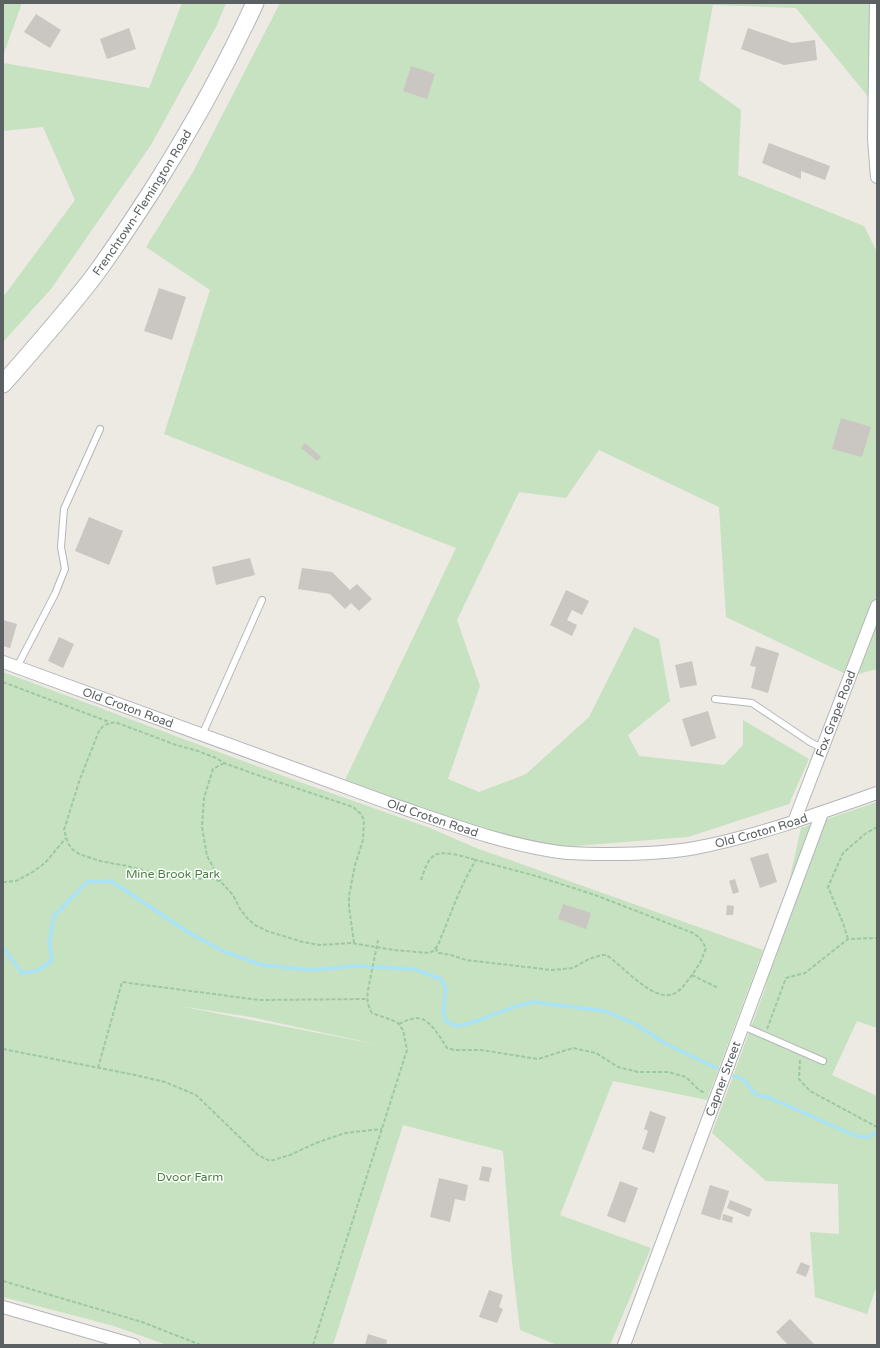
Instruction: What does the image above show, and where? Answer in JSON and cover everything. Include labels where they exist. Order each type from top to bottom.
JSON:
[{"type":"main road","name":"Frenchtown-Flemington Road","points":[[3,384],[50,331],[92,279],[137,215],[176,153],[212,90],[255,3]]},
{"type":"street","points":[[876,3],[874,139],[877,177]]},
{"type":"street","name":"Fox Grape Road","points":[[794,822],[877,606]]},
{"type":"street","name":"Old Croton Road","points":[[3,662],[461,828],[494,838],[560,852],[594,854],[661,852],[695,848],[794,822],[877,793]]},
{"type":"street","name":"Capner Street","points":[[624,1345],[822,813]]},
{"type":"street","points":[[3,1307],[134,1345]]},
{"type":"lane","points":[[17,667],[55,594],[65,569],[61,546],[64,509],[100,429]]},
{"type":"lane","points":[[202,735],[262,600]]},
{"type":"lane","points":[[715,699],[752,703],[810,742],[822,748]]},
{"type":"lane","points":[[743,1026],[823,1061]]},
{"type":"path","points":[[3,682],[110,723]]},
{"type":"path","points":[[221,882],[212,878],[197,879],[165,876],[100,861],[79,854],[72,849],[68,843],[64,830],[68,814],[99,731],[104,725],[115,722],[119,723],[176,745],[196,750],[224,763],[353,807],[361,814],[364,820],[363,840],[355,865],[349,896],[349,908],[354,943]]},
{"type":"path","points":[[224,763],[212,769],[204,798],[202,827],[207,856],[221,882],[233,895],[248,920],[255,925],[290,938],[320,945],[354,943],[394,950],[429,953],[433,951],[438,944]]},
{"type":"path","points":[[848,939],[828,887],[842,853],[865,834],[877,827]]},
{"type":"path","points":[[3,882],[16,881],[31,873],[45,863],[66,838]]},
{"type":"path","points":[[421,880],[430,860],[434,855],[441,853],[476,860],[536,876],[595,895],[693,933],[700,938],[706,948],[700,963],[677,992],[666,995],[650,990],[606,955],[589,959],[573,968],[552,970],[466,960],[439,953],[436,950],[438,944],[470,869],[476,860]]},
{"type":"path","points":[[764,1035],[786,978],[805,973],[848,939],[877,938]]},
{"type":"path","points":[[313,1345],[407,1050],[403,1030],[399,1024],[372,1013],[368,1006],[368,990],[378,940]]},
{"type":"path","points":[[692,975],[718,988]]},
{"type":"path","points":[[98,1068],[122,982],[259,1000],[367,999]]},
{"type":"path","points":[[399,1024],[418,1018],[426,1021],[447,1048],[456,1050],[481,1050],[538,1060],[573,1048],[596,1053],[618,1067],[638,1072],[668,1072],[686,1077],[699,1090],[716,1098]]},
{"type":"path","points":[[3,1049],[135,1074],[165,1082],[196,1095],[258,1155],[270,1161],[290,1156],[316,1143],[345,1133],[382,1129]]},
{"type":"path","points":[[800,1051],[799,1079],[810,1091],[877,1127]]},
{"type":"path","points":[[3,1281],[142,1322],[201,1345]]},
{"type":"green space","points":[[3,3],[22,3],[3,56]]},
{"type":"green space","points":[[182,3],[226,3],[217,25],[151,145],[51,289],[3,342],[3,297],[75,200],[43,127],[3,131],[3,63],[149,88]]},
{"type":"green space","points":[[280,3],[869,3],[870,99],[796,8],[713,5],[699,80],[741,110],[738,175],[864,226],[877,252],[877,669],[850,676],[726,617],[719,507],[599,450],[566,498],[519,492],[457,620],[480,686],[448,779],[479,792],[526,774],[589,717],[634,627],[659,639],[670,701],[628,735],[639,756],[724,765],[743,745],[743,720],[809,759],[789,804],[688,837],[537,849],[344,782],[456,548],[164,434],[210,290],[146,247],[193,172]]},
{"type":"green space","points":[[3,672],[297,781],[430,828],[476,848],[763,950],[707,1100],[613,1081],[560,1215],[651,1248],[610,1345],[557,1345],[520,1330],[512,1262],[503,1151],[403,1125],[333,1345],[167,1345],[114,1326],[3,1297]],"holes":[[[179,1006],[251,1017],[380,1045]]]},
{"type":"green space","points":[[877,802],[877,1028],[857,1021],[832,1075],[877,1096],[877,1285],[867,1314],[815,1297],[810,1232],[839,1234],[838,1184],[766,1181],[712,1133],[765,989],[801,828]]},
{"type":"building","points":[[36,14],[61,30],[50,48],[24,32]]},
{"type":"building","points":[[129,28],[136,49],[107,59],[100,39]]},
{"type":"building","points":[[748,28],[792,43],[815,40],[817,60],[784,65],[741,49]]},
{"type":"building","points":[[411,66],[435,74],[427,99],[403,91]]},
{"type":"building","points":[[769,143],[830,166],[825,180],[801,171],[801,179],[762,163]]},
{"type":"building","points":[[159,288],[186,297],[172,340],[144,331]]},
{"type":"building","points":[[841,418],[871,427],[862,457],[832,449]]},
{"type":"building","points":[[305,443],[321,457],[317,461],[301,448]]},
{"type":"building","points":[[89,517],[123,531],[109,565],[75,551]]},
{"type":"building","points":[[250,558],[255,575],[216,585],[212,567]]},
{"type":"building","points":[[302,568],[332,572],[350,590],[357,584],[372,599],[359,611],[351,603],[345,609],[330,594],[298,589]]},
{"type":"building","points":[[566,590],[589,601],[582,615],[572,610],[567,620],[577,625],[572,636],[550,625]]},
{"type":"building","points":[[3,620],[17,624],[10,648],[3,646]]},
{"type":"building","points":[[59,637],[74,644],[63,668],[48,661]]},
{"type":"building","points":[[756,646],[779,653],[768,693],[751,688],[756,667],[750,666]]},
{"type":"building","points":[[692,661],[697,685],[680,688],[675,665]]},
{"type":"building","points":[[708,711],[716,738],[691,747],[682,719]]},
{"type":"building","points":[[768,853],[777,882],[760,888],[750,858]]},
{"type":"building","points":[[735,879],[739,892],[733,894],[729,881]]},
{"type":"building","points":[[563,904],[591,913],[586,929],[558,919]]},
{"type":"building","points":[[727,905],[734,906],[733,915],[726,915]]},
{"type":"building","points":[[650,1111],[666,1117],[654,1153],[642,1149],[648,1131],[644,1129]]},
{"type":"building","points":[[482,1166],[492,1168],[489,1182],[479,1180]]},
{"type":"building","points":[[439,1178],[468,1185],[465,1201],[455,1199],[450,1222],[430,1217]]},
{"type":"building","points":[[620,1181],[638,1188],[625,1223],[607,1216]]},
{"type":"building","points":[[710,1185],[729,1191],[720,1220],[701,1214]]},
{"type":"building","points":[[730,1200],[752,1209],[749,1217],[727,1208]]},
{"type":"building","points":[[723,1214],[733,1217],[732,1223],[722,1220]]},
{"type":"building","points":[[801,1262],[810,1266],[806,1277],[796,1273]]},
{"type":"building","points":[[489,1290],[503,1295],[499,1307],[503,1309],[497,1323],[479,1317]]},
{"type":"building","points":[[790,1319],[815,1345],[788,1345],[776,1332]]},
{"type":"building","points":[[368,1334],[387,1340],[386,1345],[365,1345]]},
{"type":"waterway","points":[[3,948],[22,973],[39,970],[52,960],[49,943],[54,916],[87,882],[111,881],[191,934],[223,951],[262,965],[311,970],[355,966],[414,969],[441,979],[446,989],[443,1011],[446,1022],[458,1026],[474,1022],[516,1006],[534,1002],[605,1011],[635,1024],[666,1044],[717,1068]]},
{"type":"waterway","points":[[734,1076],[744,1080],[756,1095],[770,1098],[856,1136],[867,1137],[874,1134],[877,1135]]},
{"type":"park label","name":"Mine Brook Park","points":[[173,874]]},
{"type":"park label","name":"Dvoor Farm","points":[[190,1177]]}]
